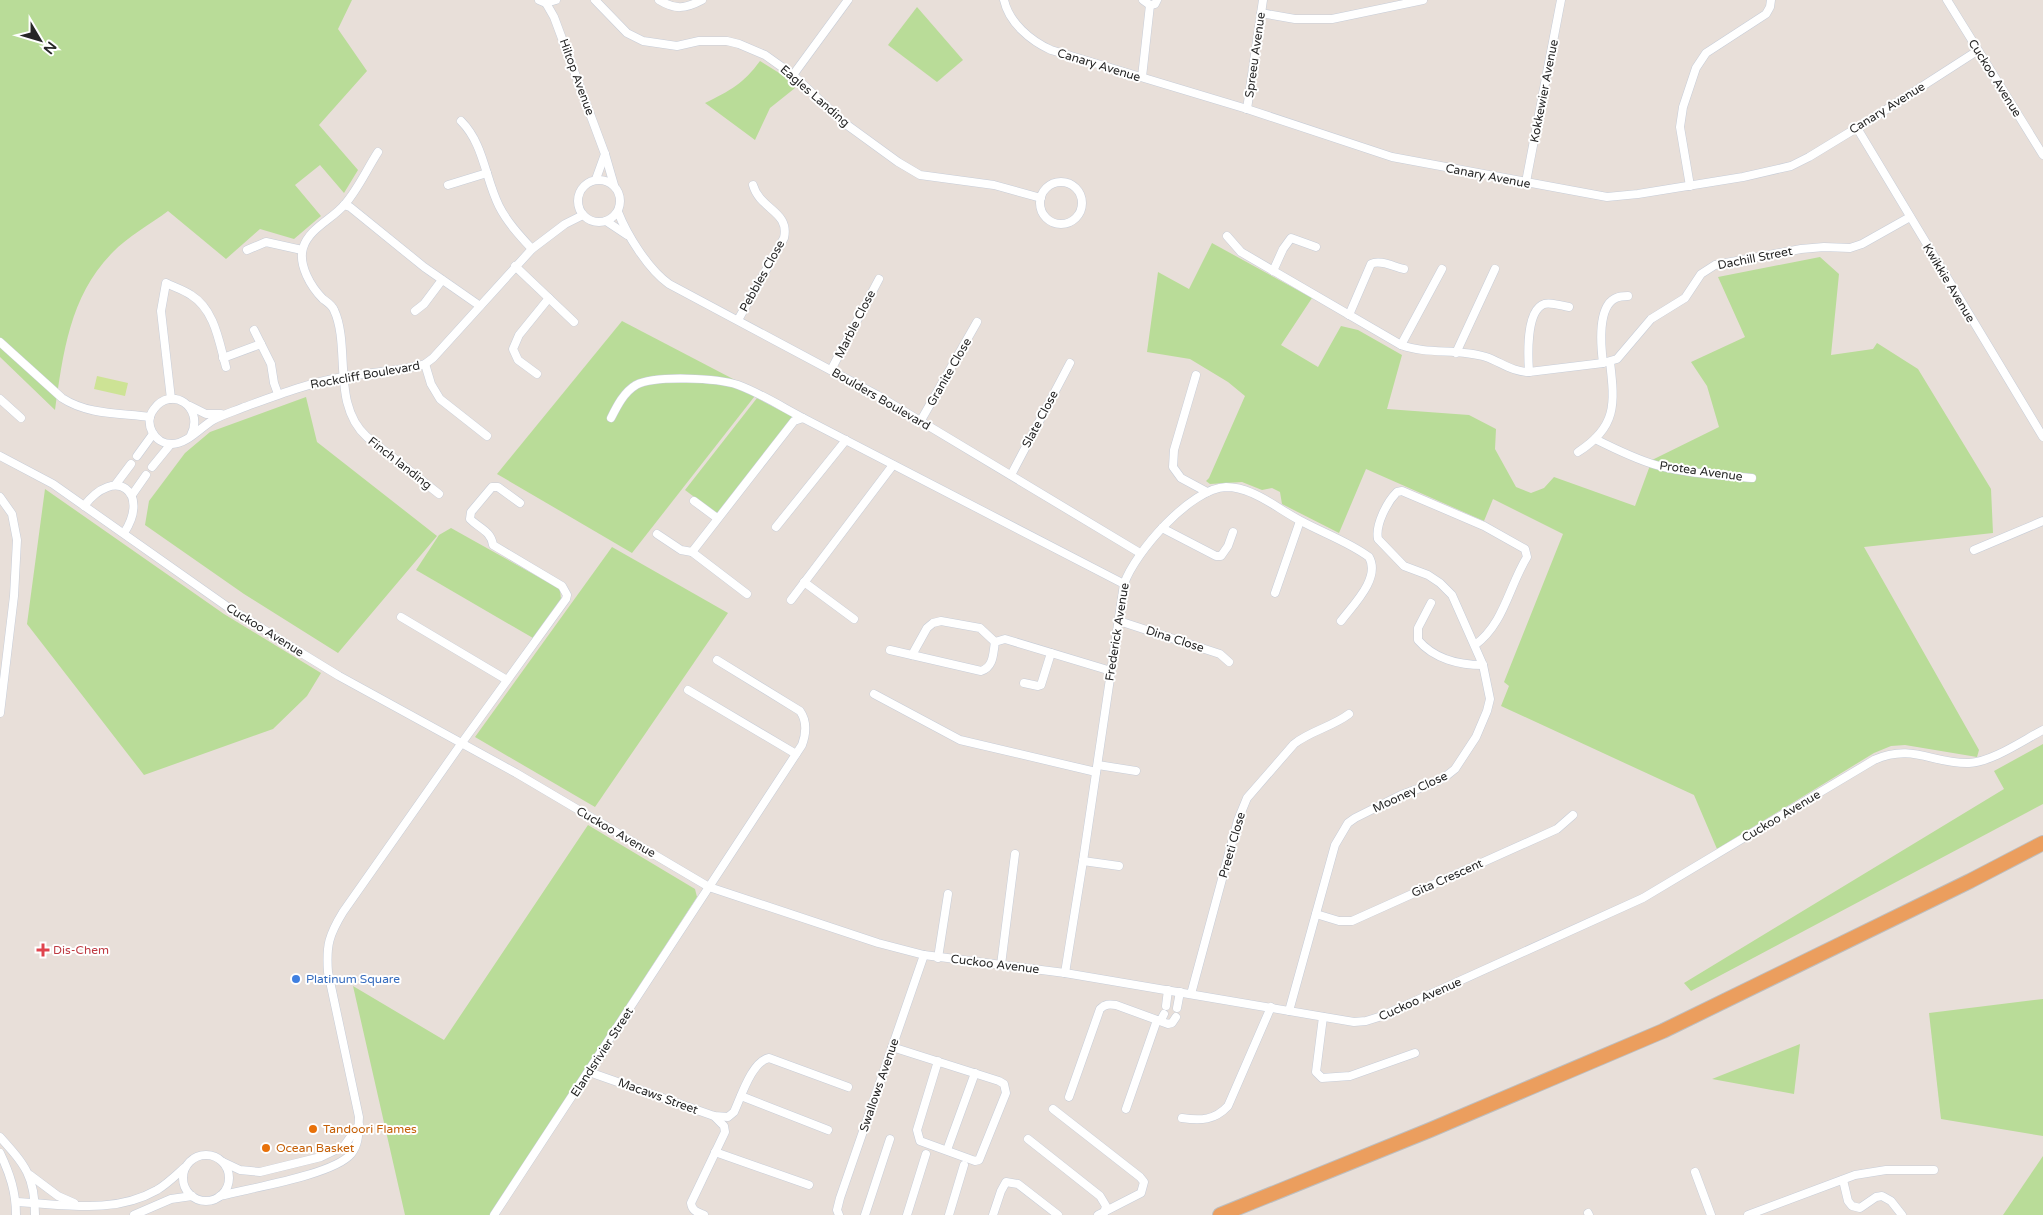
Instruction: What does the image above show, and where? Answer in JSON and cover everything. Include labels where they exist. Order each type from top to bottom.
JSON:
[{"type":"highway","points":[[1220,1215],[1430,1130],[1663,1031],[1970,882],[2043,842]]},
{"type":"street","points":[[543,1],[556,0]]},
{"type":"street","name":"Eagles Landing","points":[[595,0],[621,27],[634,37],[667,46],[677,46],[699,41],[740,44],[770,58],[793,75],[843,122],[898,162],[920,174],[994,185],[1041,198]]},
{"type":"street","points":[[659,0],[674,8],[682,8],[702,0]]},
{"type":"street","points":[[793,75],[848,0]]},
{"type":"street","name":"Canary Avenue","points":[[1004,0],[1012,17],[1028,38],[1038,45],[1248,109],[1392,157],[1607,198],[1690,186],[1786,168],[1802,161],[1857,128],[1977,51]]},
{"type":"street","points":[[1142,78],[1146,3],[1155,4],[1157,0]]},
{"type":"street","name":"Spreeu Avenue","points":[[1248,109],[1263,0]]},
{"type":"street","points":[[1261,13],[1295,20],[1332,20],[1424,0]]},
{"type":"street","name":"Kokkewier Avenue","points":[[1526,182],[1561,0]]},
{"type":"street","points":[[1690,186],[1680,127],[1683,107],[1696,68],[1706,53],[1766,14],[1771,0]]},
{"type":"street","name":"Cuckoo Avenue","points":[[1947,0],[1977,51],[2040,145],[2043,155]]},
{"type":"street","name":"Hiltop Avenue","points":[[543,1],[554,17],[605,154],[614,185],[620,195],[621,201],[618,212]]},
{"type":"street","points":[[461,121],[474,138],[498,205],[505,217],[532,249]]},
{"type":"street","name":"Kwikkie Avenue","points":[[1857,128],[2043,437]]},
{"type":"street","points":[[247,250],[266,242],[302,250],[310,235],[344,206],[378,152]]},
{"type":"street","points":[[605,154],[596,179],[582,188],[578,204],[583,215],[596,222],[606,221],[618,212]]},
{"type":"street","points":[[448,185],[487,173]]},
{"type":"street","points":[[596,179],[609,181],[614,185]]},
{"type":"street","points":[[1052,184],[1069,184],[1081,196],[1081,208],[1075,218],[1065,224],[1059,224],[1048,220],[1044,215],[1041,210],[1041,198],[1052,184]]},
{"type":"street","name":"Pebbles Close","points":[[738,320],[784,238],[785,232],[782,219],[761,202],[755,194],[753,185]]},
{"type":"street","name":"Rockcliff Boulevard","points":[[565,224],[578,204]]},
{"type":"street","points":[[344,206],[350,207],[442,280],[480,306]]},
{"type":"street","name":"Boulders Boulevard","points":[[618,212],[630,238],[661,278],[832,370],[1140,553]]},
{"type":"street","name":"Rockcliff Boulevard","points":[[231,412],[278,394],[342,377],[425,364],[433,358],[532,249],[565,224],[583,215]]},
{"type":"street","name":"Dachill Street","points":[[1606,363],[1618,359],[1651,319],[1684,298],[1701,274],[1709,268],[1729,262],[1801,249],[1824,247],[1850,248],[1862,244],[1910,217]]},
{"type":"street","name":"Boulders Boulevard","points":[[606,221],[630,238]]},
{"type":"street","points":[[1226,236],[1241,252],[1401,345],[1413,349],[1480,355],[1519,372],[1606,363]]},
{"type":"street","points":[[1273,271],[1283,249],[1291,238],[1316,247]]},
{"type":"street","name":"Finch landing","points":[[302,250],[302,260],[309,280],[322,298],[334,310],[338,326],[342,377],[352,416],[362,432],[439,494]]},
{"type":"street","points":[[1349,315],[1371,264],[1375,262],[1382,263],[1404,269]]},
{"type":"street","points":[[515,266],[574,322]]},
{"type":"street","points":[[1401,345],[1442,269]]},
{"type":"street","points":[[1456,353],[1495,269]]},
{"type":"street","name":"Marble Close","points":[[832,370],[879,278]]},
{"type":"street","points":[[415,311],[424,304],[442,280]]},
{"type":"street","points":[[171,399],[160,311],[166,283],[191,295],[207,309],[226,367]]},
{"type":"street","points":[[1578,452],[1595,439],[1610,416],[1613,407],[1601,334],[1604,312],[1608,304],[1616,298],[1628,296]]},
{"type":"street","points":[[537,374],[518,360],[513,349],[519,335],[550,298]]},
{"type":"street","points":[[1529,372],[1530,331],[1536,311],[1542,305],[1548,304],[1569,307]]},
{"type":"street","name":"Granite Close","points":[[920,422],[977,322]]},
{"type":"street","points":[[254,330],[271,364],[278,394]]},
{"type":"street","points":[[0,342],[54,392],[79,408],[150,417]]},
{"type":"street","points":[[224,358],[261,344]]},
{"type":"street","name":"Slate Close","points":[[1011,475],[1070,363]]},
{"type":"street","points":[[425,364],[431,384],[440,399],[487,436]]},
{"type":"street","points":[[1196,375],[1174,450],[1173,467],[1181,478],[1207,492]]},
{"type":"street","points":[[611,418],[617,405],[634,386],[651,380],[720,382],[737,385],[1124,584]]},
{"type":"street","points":[[0,399],[21,418]]},
{"type":"street","points":[[171,399],[179,400],[206,414],[215,415],[231,412],[215,419],[185,441],[170,444],[158,439],[153,434],[151,428],[150,417],[157,405],[171,399]]},
{"type":"street","points":[[188,405],[195,418],[191,435]]},
{"type":"street","points":[[692,552],[794,421],[803,418]]},
{"type":"street","points":[[137,456],[153,434]]},
{"type":"street","name":"Protea Avenue","points":[[1595,439],[1633,457],[1657,465],[1702,473],[1752,478]]},
{"type":"street","points":[[776,527],[846,440]]},
{"type":"street","points":[[152,467],[170,444]]},
{"type":"street","name":"Cuckoo Avenue","points":[[0,456],[53,484],[229,608],[290,646],[461,744],[516,773],[710,888],[878,943],[938,958],[1065,973],[1272,1007],[1323,1018],[1354,1022],[1373,1020],[1563,933],[1626,907],[1680,878],[1886,754],[1903,752],[1954,761],[1979,761],[2043,730]]},
{"type":"street","points":[[84,506],[92,495],[99,490],[116,484],[131,464]]},
{"type":"street","points":[[791,600],[893,465]]},
{"type":"street","points":[[132,495],[146,476]]},
{"type":"street","points":[[116,484],[125,488],[132,495],[134,513],[124,533]]},
{"type":"street","points":[[134,1215],[171,1199],[192,1196],[205,1201],[297,1177],[338,1164],[356,1146],[359,1136],[359,1117],[328,972],[326,953],[328,940],[344,912],[461,744],[563,604],[567,594],[562,586],[493,545],[492,538],[488,533],[470,519],[471,512],[492,487],[498,487],[520,503]]},
{"type":"street","name":"Frederick Avenue","points":[[1065,973],[1124,584],[1130,568],[1140,553],[1162,528],[1207,492],[1226,487],[1240,488],[1364,553],[1372,561],[1371,574],[1366,587],[1341,620]]},
{"type":"street","name":"Mooney Close","points":[[1289,1011],[1335,845],[1348,823],[1401,795],[1445,777],[1456,769],[1476,737],[1490,699],[1483,665],[1456,603],[1447,588],[1428,575],[1404,566],[1378,540],[1377,534],[1392,496],[1397,492],[1402,491],[1484,526],[1525,549],[1527,557],[1501,612],[1492,628],[1475,645]]},
{"type":"street","points":[[0,497],[12,514],[17,540],[14,596],[0,713]]},
{"type":"street","points":[[694,501],[717,518]]},
{"type":"street","points":[[1275,593],[1300,521]]},
{"type":"street","points":[[1974,550],[2043,521]]},
{"type":"street","points":[[1162,528],[1216,556],[1221,556],[1224,552],[1234,532]]},
{"type":"street","points":[[657,534],[680,550],[692,552],[747,594]]},
{"type":"street","points":[[804,582],[854,619]]},
{"type":"street","points":[[1431,603],[1418,628],[1418,640],[1428,649],[1455,662],[1468,665],[1483,665]]},
{"type":"street","points":[[401,618],[507,680]]},
{"type":"street","points":[[912,655],[927,628],[940,620],[980,628],[995,642]]},
{"type":"street","name":"Dina Close","points":[[1119,622],[1220,654],[1229,662]]},
{"type":"street","points":[[995,642],[1004,640],[1111,672]]},
{"type":"street","points":[[890,650],[981,671],[990,664],[995,642]]},
{"type":"street","points":[[1024,683],[1041,685],[1051,653]]},
{"type":"street","name":"Elandsrivier Street","points":[[494,1215],[710,888],[805,739],[804,720],[800,711],[717,660]]},
{"type":"street","points":[[688,690],[796,754]]},
{"type":"street","points":[[874,694],[960,740],[1097,768],[1136,771]]},
{"type":"street","name":"Preeti Close","points":[[1191,994],[1238,820],[1247,798],[1300,739],[1338,723],[1349,714]]},
{"type":"street","name":"Gita Crescent","points":[[1316,914],[1339,921],[1352,921],[1557,829],[1573,815]]},
{"type":"street","points":[[1001,965],[1015,854]]},
{"type":"street","points":[[1083,861],[1119,866]]},
{"type":"street","points":[[938,958],[948,894]]},
{"type":"street","name":"Swallows Avenue","points":[[839,1215],[838,1206],[924,955]]},
{"type":"street","points":[[1166,1006],[1168,990]]},
{"type":"street","points":[[1177,1008],[1180,992]]},
{"type":"street","points":[[1069,1097],[1100,1009],[1104,1006],[1110,1004],[1157,1020],[1172,1023],[1176,1017]]},
{"type":"street","points":[[1182,1118],[1207,1119],[1220,1114],[1228,1106],[1272,1007]]},
{"type":"street","points":[[1157,1020],[1161,1020],[1164,1014]]},
{"type":"street","points":[[1323,1018],[1316,1072],[1322,1078],[1350,1076],[1415,1053]]},
{"type":"street","points":[[1126,1109],[1157,1020]]},
{"type":"street","points":[[892,1047],[999,1080],[1004,1084],[1006,1093],[979,1160],[975,1161],[920,1141],[917,1136],[917,1130],[938,1062]]},
{"type":"street","points":[[828,1130],[742,1096],[757,1065],[765,1058],[770,1058],[848,1087]]},
{"type":"street","name":"Macaws Street","points":[[589,1072],[714,1116],[728,1117],[734,1112],[742,1096]]},
{"type":"street","points":[[946,1150],[975,1073]]},
{"type":"street","points":[[1054,1109],[1140,1176],[1144,1182],[1141,1193],[1101,1214]]},
{"type":"street","points":[[704,1215],[695,1211],[691,1203],[726,1132],[724,1126],[714,1116]]},
{"type":"street","points":[[16,1202],[89,1207],[112,1206],[134,1200],[158,1189],[189,1162],[202,1155],[219,1158],[240,1170],[260,1172],[321,1157],[344,1146],[359,1125]]},
{"type":"street","points":[[0,1137],[30,1175],[34,1187],[35,1215]]},
{"type":"street","points":[[865,1215],[890,1139]]},
{"type":"street","points":[[1028,1139],[1100,1196],[1106,1206],[1101,1214]]},
{"type":"street","points":[[715,1152],[809,1185]]},
{"type":"street","points":[[0,1153],[10,1174],[16,1202],[16,1215]]},
{"type":"street","points":[[906,1215],[926,1154]]},
{"type":"street","points":[[220,1196],[228,1183],[229,1176],[223,1162]]},
{"type":"street","points":[[949,1215],[964,1165]]},
{"type":"street","points":[[184,1168],[183,1184],[192,1196]]},
{"type":"street","points":[[1748,1215],[1855,1175],[1876,1170],[1934,1170]]},
{"type":"street","points":[[1695,1172],[1710,1215]]},
{"type":"street","points":[[30,1175],[58,1196],[89,1207]]},
{"type":"street","points":[[1843,1180],[1848,1201],[1852,1206],[1860,1208],[1882,1196],[1891,1201],[1902,1215]]},
{"type":"street","points":[[994,1215],[1003,1187],[1006,1182],[1010,1181],[1018,1184],[1058,1215]]},
{"type":"green space","points":[[0,0],[352,0],[338,29],[367,71],[319,125],[358,170],[344,193],[320,165],[295,185],[321,216],[294,239],[260,229],[226,259],[168,211],[132,236],[118,247],[98,269],[78,306],[61,367],[55,410],[0,357]]},
{"type":"green space","points":[[917,7],[963,60],[937,82],[888,45]]},
{"type":"green space","points":[[760,61],[784,76],[795,88],[770,108],[755,140],[705,103],[736,86]]},
{"type":"green space","points":[[1212,243],[1312,298],[1281,345],[1318,367],[1341,326],[1358,330],[1402,355],[1387,409],[1469,415],[1496,429],[1495,449],[1516,487],[1531,493],[1544,488],[1554,477],[1635,506],[1652,460],[1719,427],[1707,386],[1691,362],[1745,337],[1718,277],[1820,257],[1839,274],[1831,355],[1873,349],[1877,343],[1918,369],[1991,489],[1993,533],[1864,547],[1979,750],[1977,757],[1905,745],[1891,746],[1874,753],[1717,849],[1694,795],[1501,706],[1509,686],[1504,682],[1563,534],[1493,499],[1484,521],[1366,469],[1339,533],[1282,504],[1280,492],[1272,488],[1262,490],[1242,482],[1210,484],[1206,481],[1245,396],[1228,382],[1190,359],[1147,352],[1158,272],[1189,289]]},
{"type":"green space","points":[[622,321],[758,392],[632,553],[497,474]]},
{"type":"green space","points":[[97,376],[128,383],[125,396],[94,389]]},
{"type":"green space","points":[[306,397],[317,442],[437,536],[338,653],[244,594],[145,525],[149,501],[185,453],[210,432]]},
{"type":"green space","points":[[757,398],[793,417],[718,512],[714,512],[685,490]]},
{"type":"green space","points":[[45,489],[224,614],[321,673],[307,696],[273,729],[144,775],[27,624]]},
{"type":"green space","points":[[451,528],[560,589],[561,600],[533,638],[416,570],[439,535]]},
{"type":"green space","points":[[612,547],[728,613],[595,807],[475,737]]},
{"type":"green space","points":[[2043,744],[2043,804],[1691,991],[1684,983],[2004,789],[1994,771]]},
{"type":"green space","points":[[588,825],[695,889],[697,897],[490,1215],[405,1215],[353,986],[444,1040]]},
{"type":"green space","points":[[2043,999],[2043,1136],[1941,1119],[1929,1013]]},
{"type":"green space","points":[[1800,1044],[1794,1094],[1712,1079]]},
{"type":"green space","points":[[2043,1156],[2043,1215],[2003,1215]]},
{"type":"place","name":"Dis-Chem","points":[[43,950]]},
{"type":"place","name":"Platinum Square","points":[[296,979]]},
{"type":"place","name":"Tandoori Flames","points":[[313,1129]]},
{"type":"place","name":"Ocean Basket","points":[[266,1148]]}]
